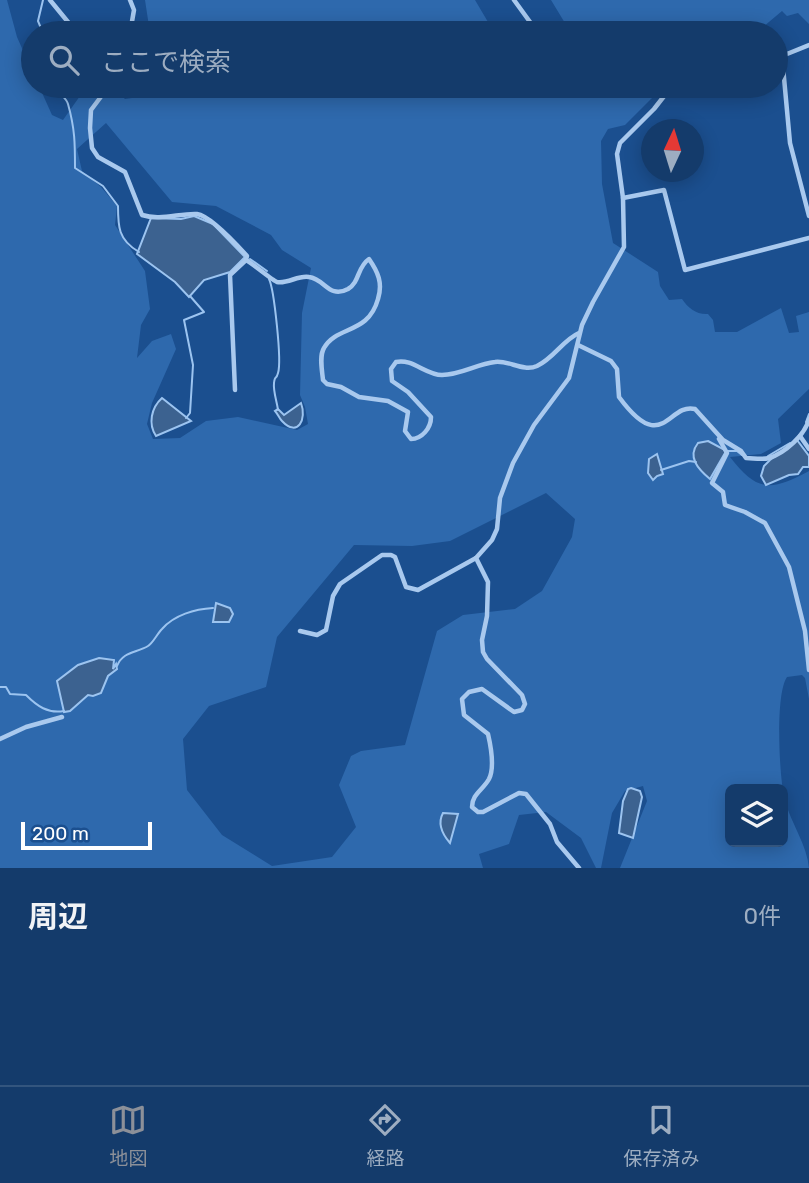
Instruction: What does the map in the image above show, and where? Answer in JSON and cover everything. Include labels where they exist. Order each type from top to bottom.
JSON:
[{"type":"street","points":[[50,0],[67,21]]},
{"type":"street","points":[[130,0],[134,10],[132,21]]},
{"type":"street","points":[[514,0],[529,21]]},
{"type":"street","points":[[788,54],[809,45]]},
{"type":"street","points":[[100,98],[91,110],[89,128],[92,148],[98,157],[125,172],[142,215],[201,215],[247,256],[230,275],[235,390]]},
{"type":"street","points":[[300,631],[317,635],[326,630],[335,591],[347,577],[382,555],[395,557],[406,587],[413,590],[440,579],[476,558],[487,547],[497,529],[503,486],[523,441],[569,378],[579,333],[624,247],[623,198],[617,154],[620,143],[663,98]]},
{"type":"street","points":[[786,98],[790,143],[809,216]]},
{"type":"street","points":[[623,198],[664,190],[685,270],[809,238]]},
{"type":"street","points":[[246,260],[267,273],[273,281],[287,282],[306,276],[313,277],[333,292],[338,292],[356,281],[362,264],[369,259],[380,279],[374,312],[368,320],[326,345],[321,354],[323,380],[359,397],[388,401],[408,412],[405,430],[411,439],[420,437],[427,429],[431,417],[408,392],[391,381],[390,373],[396,362],[406,362],[443,375],[495,362],[531,368],[539,365],[570,337],[579,333]]},
{"type":"street","points":[[578,345],[611,361],[617,369],[620,397],[647,424],[663,425],[683,409],[690,408],[700,413],[714,430],[745,456],[768,459],[800,436],[809,419]]},
{"type":"street","points":[[714,430],[713,433],[727,451],[712,483],[723,492],[725,505],[757,517],[770,530],[789,567],[804,632],[809,670]]},
{"type":"street","points":[[800,436],[809,449]]},
{"type":"street","points":[[476,558],[488,582],[483,652],[523,695],[525,704],[522,710],[514,712],[482,690],[469,692],[462,699],[464,715],[488,734],[492,769],[488,781],[473,798],[472,807],[478,812],[483,811],[519,793],[526,794],[579,868]]},
{"type":"street","points":[[0,739],[26,727],[62,717]]},
{"type":"shaded area","points":[[0,0],[7,0],[21,46],[21,98],[44,98],[52,115],[63,120],[79,98],[652,98],[625,125],[608,129],[601,141],[602,184],[613,243],[658,272],[660,286],[669,300],[682,299],[693,310],[708,314],[713,320],[715,332],[737,332],[781,308],[789,333],[799,332],[796,316],[809,312],[809,389],[778,419],[781,443],[761,454],[730,457],[749,477],[766,485],[785,482],[809,471],[809,699],[802,675],[787,677],[783,686],[780,718],[783,784],[725,784],[725,847],[788,847],[788,809],[809,868],[620,868],[647,801],[643,786],[625,791],[612,813],[601,868],[596,868],[581,838],[546,812],[519,815],[509,844],[479,854],[483,868],[0,868]],"holes":[[[106,123],[172,202],[216,206],[271,235],[282,250],[311,268],[302,313],[300,395],[308,424],[297,430],[238,417],[206,421],[180,438],[153,439],[147,424],[152,403],[176,349],[171,334],[152,341],[137,358],[141,325],[150,309],[145,271],[115,225],[117,206],[101,187],[82,171],[77,149]],[[546,493],[575,519],[572,537],[542,591],[515,609],[463,615],[437,631],[405,745],[361,751],[351,756],[339,785],[356,827],[332,857],[272,866],[222,835],[187,790],[183,739],[209,706],[266,687],[277,637],[354,545],[412,546],[450,541]]]},
{"type":"shaded area","points":[[145,0],[475,0],[487,21],[148,21]]},
{"type":"shaded area","points":[[551,0],[809,0],[809,24],[798,13],[787,16],[782,11],[770,21],[564,21]]},
{"type":"shaded area","points":[[194,216],[213,224],[245,257],[230,272],[204,280],[189,297],[175,282],[137,254],[151,218],[181,219]]},
{"type":"shaded area","points":[[162,398],[191,421],[156,436],[152,416],[155,406]]},
{"type":"shaded area","points":[[301,403],[303,415],[297,427],[288,426],[275,411],[278,409],[284,415]]},
{"type":"shaded area","points":[[797,440],[809,456],[809,467],[803,467],[798,474],[766,485],[761,476],[764,466]]},
{"type":"shaded area","points":[[708,441],[725,450],[710,479],[698,467],[694,458],[698,443]]},
{"type":"shaded area","points":[[657,454],[663,474],[653,480],[648,473],[649,459]]},
{"type":"shaded area","points":[[216,603],[230,608],[233,614],[229,622],[213,622]]},
{"type":"shaded area","points":[[99,658],[114,660],[113,669],[116,664],[117,669],[108,676],[101,693],[88,695],[70,711],[64,712],[57,681],[78,665]]},
{"type":"shaded area","points":[[631,788],[640,791],[642,797],[633,838],[619,833],[623,801]]},
{"type":"shaded area","points":[[443,813],[458,814],[450,843],[442,829]]},
{"type":"waterway","points":[[38,21],[43,0]]},
{"type":"waterway","points":[[64,98],[74,136],[75,168],[103,186],[118,206],[119,226],[123,237],[139,252]]},
{"type":"waterway","points":[[250,259],[267,271]]},
{"type":"waterway","points":[[269,279],[278,341],[279,366],[274,386],[278,410]]},
{"type":"waterway","points":[[186,418],[190,413],[193,365],[184,320],[204,312],[190,296]]},
{"type":"waterway","points":[[806,422],[809,414]]},
{"type":"waterway","points":[[768,456],[790,443]]},
{"type":"waterway","points":[[727,451],[737,451],[742,455]]},
{"type":"waterway","points":[[661,470],[689,461],[696,462]]},
{"type":"waterway","points":[[117,666],[127,655],[150,645],[172,620],[192,611],[213,608]]},
{"type":"waterway","points":[[0,687],[6,687],[10,694],[26,695],[48,710],[64,711]]}]
